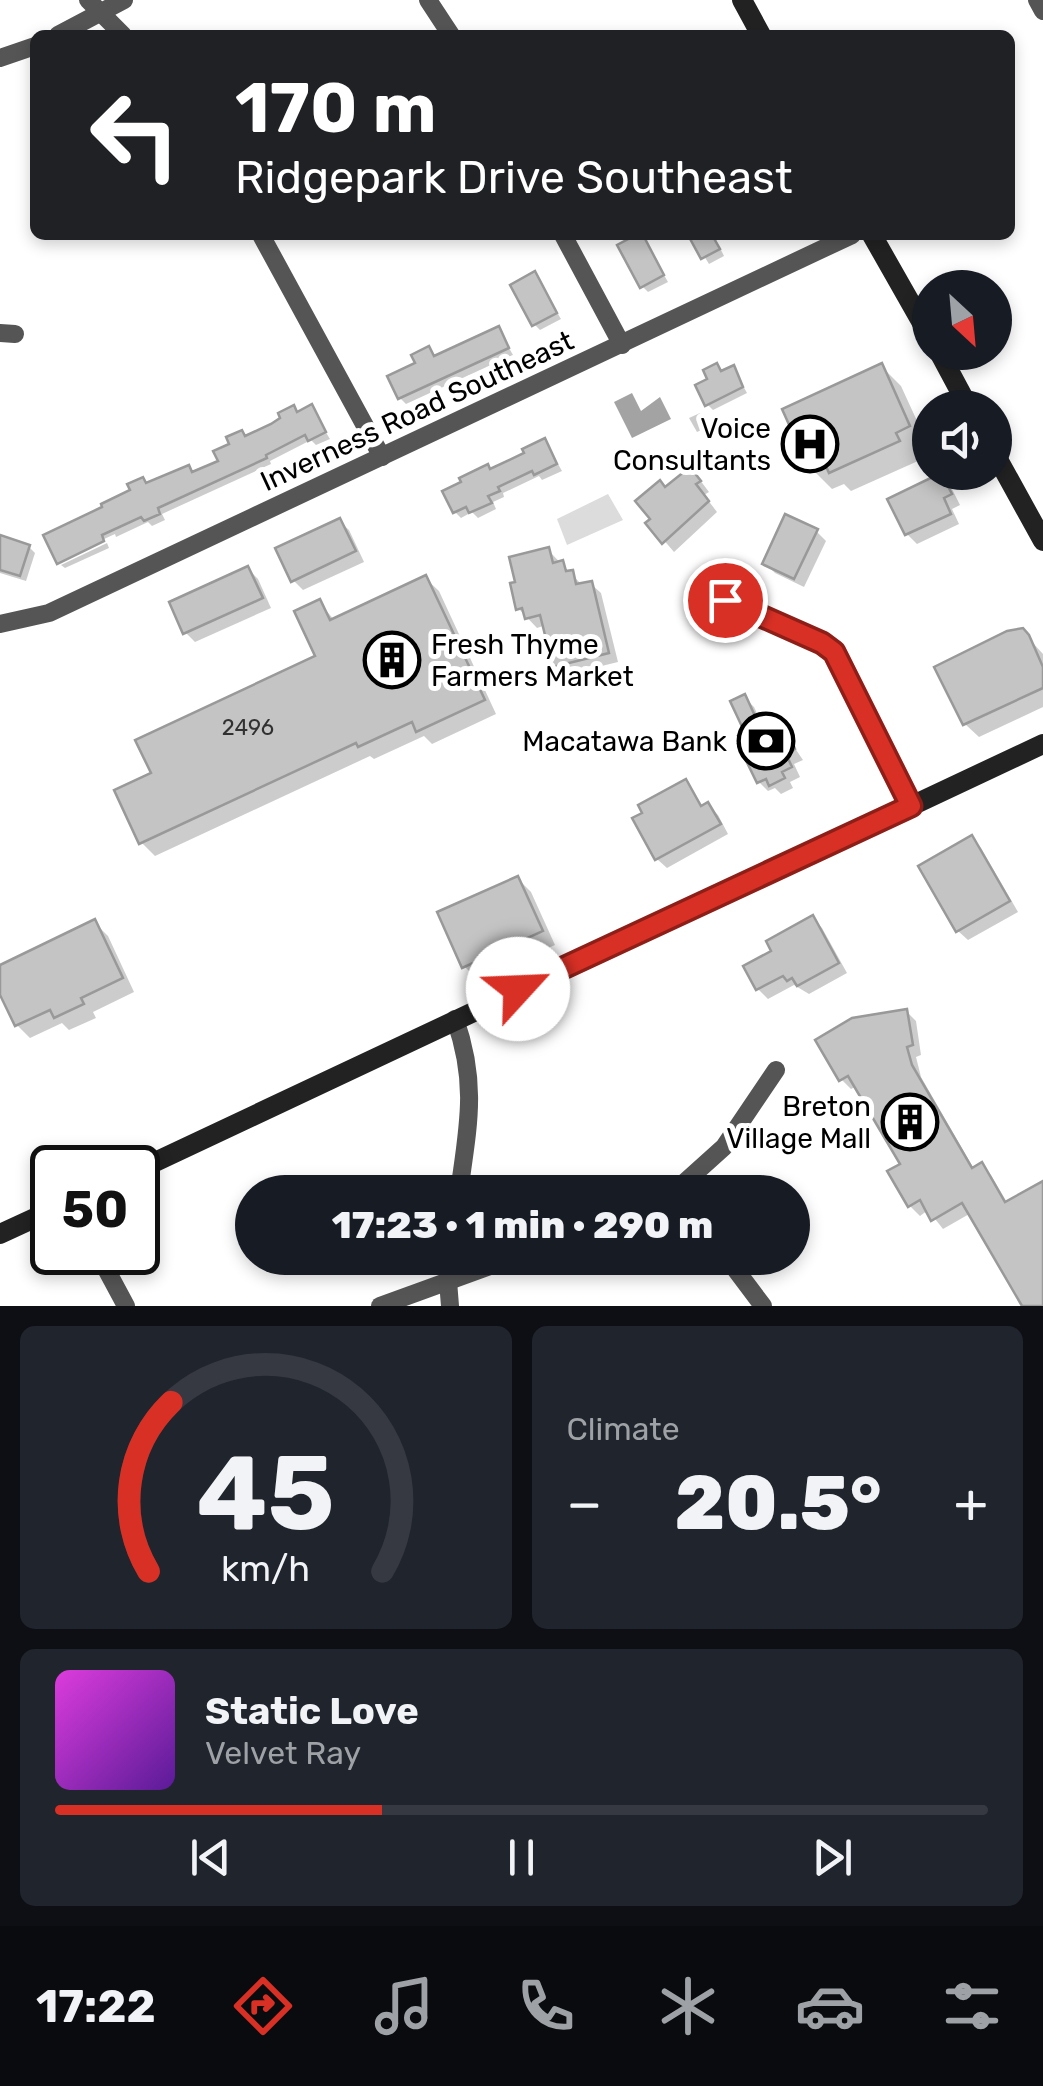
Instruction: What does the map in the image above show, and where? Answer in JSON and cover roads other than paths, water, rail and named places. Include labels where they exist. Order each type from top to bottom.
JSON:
[{"type":"main road","points":[[742,0],[758,30]]},
{"type":"main road","points":[[875,240],[912,305]]},
{"type":"main road","points":[[1012,485],[1043,541]]},
{"type":"main road","points":[[160,1160],[1043,744]]},
{"type":"main road","points":[[0,1234],[30,1220]]},
{"type":"street","points":[[64,30],[94,6],[124,0]]},
{"type":"street","points":[[428,0],[448,30]]},
{"type":"street","points":[[1037,0],[1043,11]]},
{"type":"street","points":[[94,6],[117,30]]},
{"type":"street","points":[[0,58],[30,48]]},
{"type":"street","points":[[264,240],[382,456]]},
{"type":"street","points":[[566,240],[622,345]]},
{"type":"street","name":"Inverness Road Southeast","points":[[0,624],[50,613],[842,240]]},
{"type":"street","points":[[695,592],[725,600],[834,652],[911,806]]},
{"type":"street","points":[[455,1019],[465,1047],[471,1110],[462,1175]]},
{"type":"street","points":[[693,1175],[724,1147],[776,1070]]},
{"type":"street","points":[[110,1275],[126,1306]]},
{"type":"street","points":[[449,1275],[450,1306]]},
{"type":"street","points":[[380,1306],[467,1275]]},
{"type":"street","points":[[739,1275],[762,1306]]},
{"type":"place","name":"Voice Consultants","points":[[810,444]]},
{"type":"place","name":"Fresh Thyme Farmers Market","points":[[392,660]]},
{"type":"place","name":"Macatawa Bank","points":[[766,741]]},
{"type":"place","name":"Breton Village Mall","points":[[910,1122]]}]
